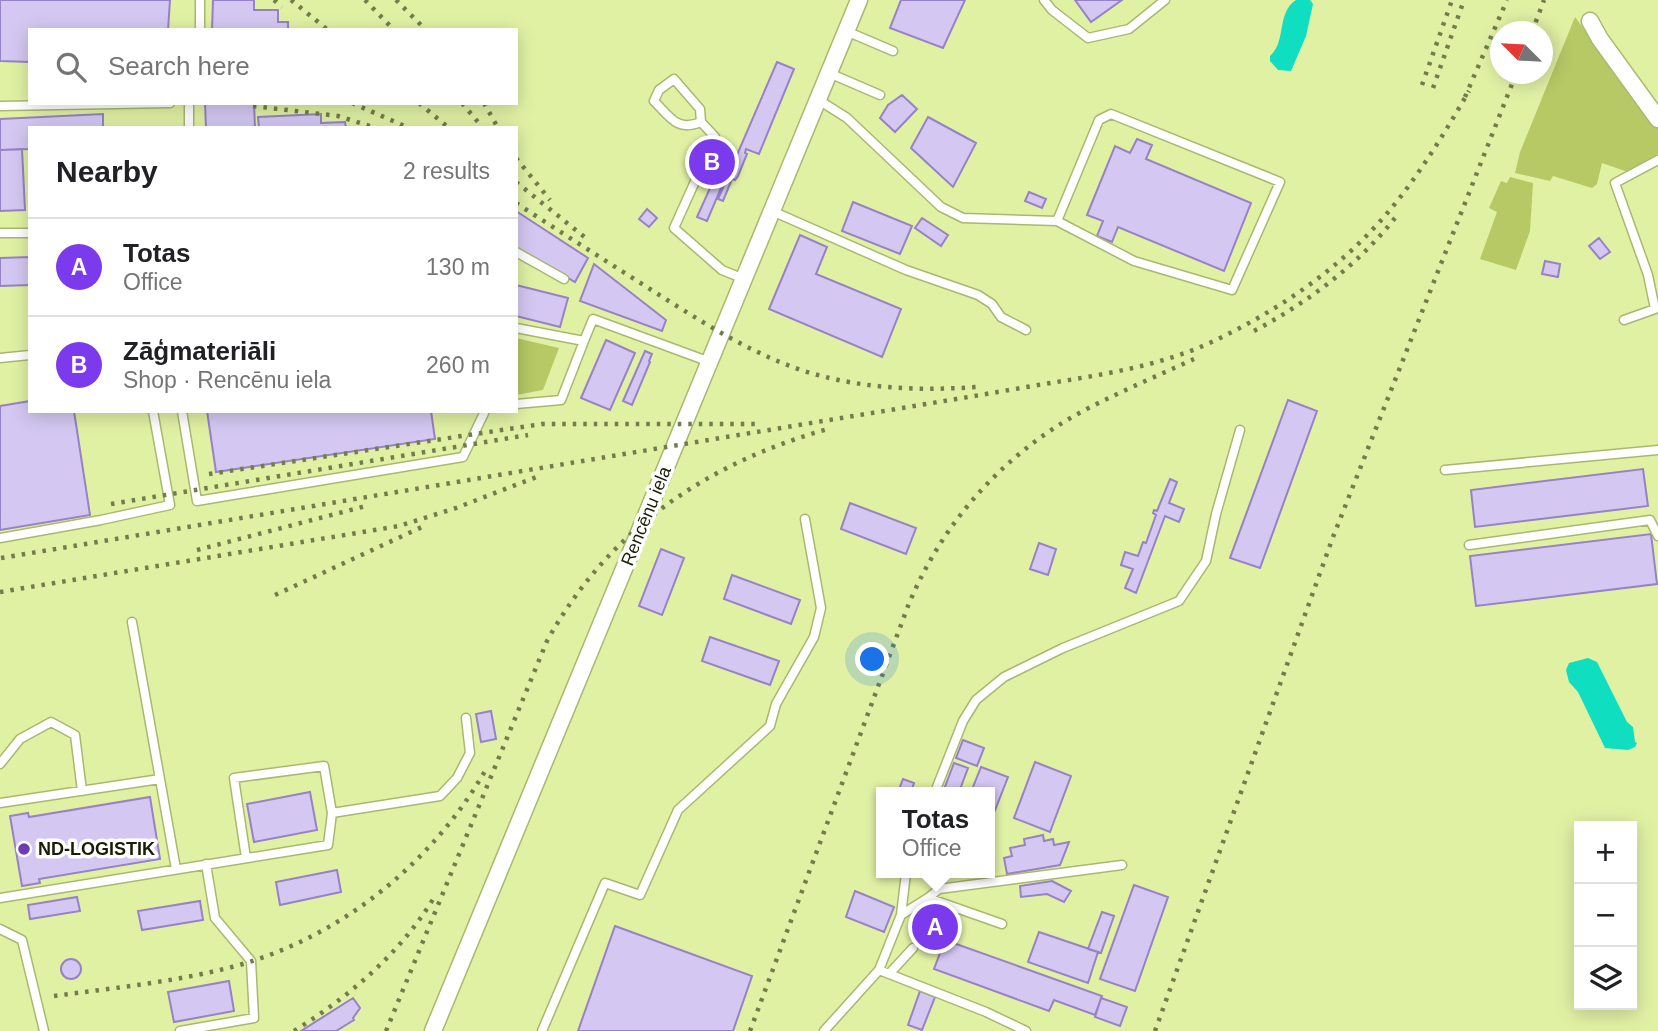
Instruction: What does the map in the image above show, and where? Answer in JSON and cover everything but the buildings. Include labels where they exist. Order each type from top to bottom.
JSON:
[{"type":"street","name":"Rencēnu iela","points":[[433,1031],[859,0]]},
{"type":"street","points":[[1590,22],[1658,119]]},
{"type":"lane","points":[[200,0],[200,28]]},
{"type":"lane","points":[[1044,0],[1052,10],[1088,38],[1129,29],[1164,0]]},
{"type":"lane","points":[[846,31],[893,51]]},
{"type":"lane","points":[[829,72],[880,95]]},
{"type":"lane","points":[[701,122],[689,127],[676,123],[654,101],[659,90],[674,79],[700,109],[701,122],[715,137],[674,228],[722,270],[744,279]]},
{"type":"lane","points":[[817,99],[847,118],[940,207],[963,218],[1056,221],[1134,261],[1232,290],[1280,182],[1111,114],[1100,120],[1056,221]]},
{"type":"lane","points":[[0,106],[57,105]]},
{"type":"lane","points":[[188,105],[189,126]]},
{"type":"lane","points":[[1624,320],[1655,309],[1648,275],[1615,183],[1658,160]]},
{"type":"lane","points":[[772,211],[906,270],[978,295],[992,304],[1002,317],[1026,330]]},
{"type":"lane","points":[[0,233],[28,233]]},
{"type":"lane","points":[[518,252],[564,279]]},
{"type":"lane","points":[[518,404],[561,400],[593,319],[710,362]]},
{"type":"lane","points":[[518,328],[584,341]]},
{"type":"lane","points":[[0,358],[28,355]]},
{"type":"lane","points":[[0,538],[170,505],[153,413]]},
{"type":"lane","points":[[182,413],[197,501],[463,457],[484,413]]},
{"type":"lane","points":[[937,787],[963,721],[976,700],[1004,677],[1063,648],[1179,601],[1206,561],[1216,514],[1240,430]]},
{"type":"lane","points":[[1445,470],[1658,450]]},
{"type":"lane","points":[[542,1031],[605,883],[640,895],[678,810],[770,726],[776,704],[814,637],[821,608],[806,519]]},
{"type":"lane","points":[[1469,545],[1650,520],[1658,536]]},
{"type":"lane","points":[[132,622],[176,869]]},
{"type":"lane","points":[[332,813],[440,796],[457,778],[470,753],[466,718]]},
{"type":"lane","points":[[0,764],[20,739],[51,722],[75,735],[82,791]]},
{"type":"lane","points":[[0,898],[328,845],[332,813],[324,766],[234,778],[246,858]]},
{"type":"lane","points":[[0,803],[160,779]]},
{"type":"lane","points":[[180,1031],[254,1018],[251,961],[215,918],[206,864]]},
{"type":"lane","points":[[901,915],[939,889],[1122,865]]},
{"type":"lane","points":[[824,1031],[878,970],[901,915],[905,878]]},
{"type":"lane","points":[[928,898],[1002,924]]},
{"type":"lane","points":[[0,929],[22,940],[44,1031]]},
{"type":"lane","points":[[889,974],[913,948]]},
{"type":"lane","points":[[878,970],[974,1007],[1026,1031]]},
{"type":"green space","points":[[1575,17],[1658,127],[1658,154],[1628,172],[1602,163],[1597,184],[1592,188],[1553,176],[1550,181],[1515,173],[1520,152],[1548,84],[1553,84],[1553,71]]},
{"type":"green space","points":[[1510,177],[1533,183],[1530,231],[1516,270],[1480,259],[1497,212],[1489,208],[1501,181],[1507,183]]},
{"type":"green space","points":[[518,338],[559,348],[543,390],[518,395]]},
{"type":"water","points":[[1296,0],[1310,0],[1313,4],[1306,36],[1291,71],[1278,70],[1270,61],[1270,56],[1278,43],[1286,12]]},
{"type":"water","points":[[1588,658],[1597,662],[1627,722],[1633,727],[1637,743],[1635,747],[1628,750],[1605,748],[1578,692],[1569,682],[1566,670],[1569,663]]},
{"type":"railway","points":[[274,0],[282,7]]},
{"type":"railway","points":[[291,0],[326,28]]},
{"type":"railway","points":[[365,0],[392,28]]},
{"type":"railway","points":[[396,0],[424,28]]},
{"type":"railway","points":[[1422,85],[1452,0]]},
{"type":"railway","points":[[1433,88],[1464,0]]},
{"type":"railway","points":[[1465,97],[1507,0]]},
{"type":"railway","points":[[1536,21],[1544,0]]},
{"type":"railway","points":[[1155,1031],[1333,537],[1512,84]]},
{"type":"railway","points":[[1,558],[1084,378],[1173,357],[1216,340],[1280,305],[1356,246],[1387,214],[1413,180],[1469,91]]},
{"type":"railway","points":[[357,105],[404,126]]},
{"type":"railway","points":[[421,105],[447,126]]},
{"type":"railway","points":[[464,105],[481,126]]},
{"type":"railway","points":[[485,105],[497,126]]},
{"type":"railway","points":[[253,106],[338,116],[370,126]]},
{"type":"railway","points":[[518,160],[550,200]]},
{"type":"railway","points":[[518,184],[587,239]]},
{"type":"railway","points":[[518,204],[704,323],[752,350],[786,365],[825,377],[868,385],[934,389],[977,387]]},
{"type":"railway","points":[[1254,331],[1330,282],[1365,252],[1395,218]]},
{"type":"railway","points":[[750,1031],[908,606],[938,547],[978,493],[1001,470],[1054,428],[1083,411],[1194,359]]},
{"type":"railway","points":[[209,474],[542,424],[758,424]]},
{"type":"railway","points":[[386,1031],[547,641],[572,601],[600,565],[631,534],[702,481],[784,443],[828,429]]},
{"type":"railway","points":[[111,504],[528,435]]},
{"type":"railway","points":[[0,592],[399,526],[456,508],[539,476]]},
{"type":"railway","points":[[197,550],[366,506]]},
{"type":"railway","points":[[275,595],[422,527]]},
{"type":"railway","points":[[54,996],[188,977],[232,967],[309,938],[378,894],[409,867],[438,837],[485,771]]},
{"type":"railway","points":[[294,1031],[373,972],[406,936],[435,896]]},
{"type":"place","name":"Zāģmateriāli","points":[[712,162]]},
{"type":"place","name":"ND-LOGISTIK","points":[[24,849]]},
{"type":"place","name":"Totas","points":[[935,927]]}]
